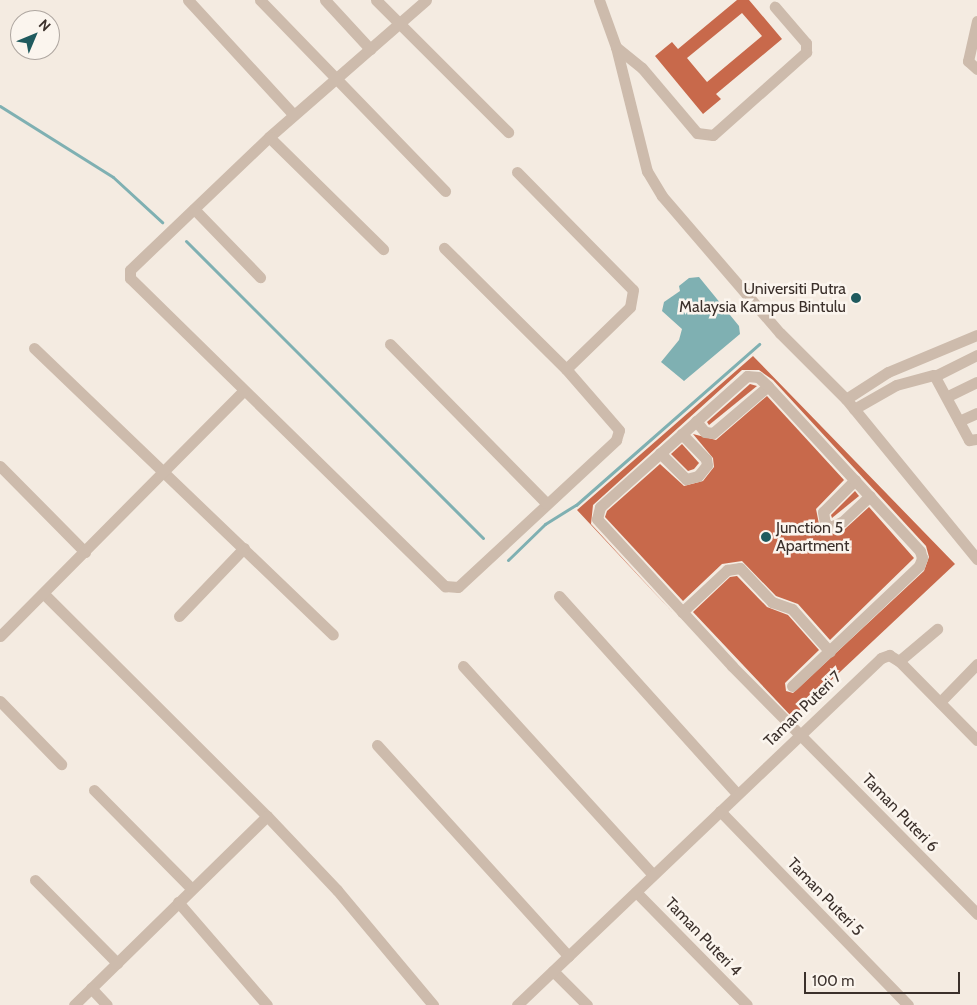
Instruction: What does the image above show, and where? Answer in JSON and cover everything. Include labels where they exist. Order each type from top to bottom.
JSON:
[{"type":"street","points":[[188,0],[293,114]]},
{"type":"street","points":[[260,0],[334,80],[445,191]]},
{"type":"street","points":[[325,0],[370,49]]},
{"type":"street","points":[[376,0],[508,132]]},
{"type":"street","points":[[426,0],[400,26],[293,114],[130,270],[130,278],[243,391],[445,586],[458,587],[472,576],[546,503],[616,440],[619,430],[566,369],[444,248]]},
{"type":"street","points":[[599,0],[616,47],[647,171],[662,196],[774,326],[846,399],[977,559]]},
{"type":"street","points":[[616,47],[642,68],[697,133],[714,134],[806,52],[806,43],[775,7]]},
{"type":"street","points":[[977,21],[968,61],[977,69]]},
{"type":"street","points":[[269,138],[383,249]]},
{"type":"street","points":[[517,172],[632,290],[630,307],[566,369]]},
{"type":"street","points":[[194,209],[260,277]]},
{"type":"street","points":[[846,399],[888,372],[977,334]]},
{"type":"street","points":[[390,344],[546,503]]},
{"type":"street","points":[[34,348],[166,471],[333,635]]},
{"type":"street","points":[[854,409],[896,385],[937,375],[977,356]]},
{"type":"street","points":[[937,375],[968,440],[977,439]]},
{"type":"street","points":[[682,434],[706,459],[707,465],[698,476],[686,479],[660,453],[747,376],[758,378],[768,386],[870,496],[922,558],[919,566],[792,686]]},
{"type":"street","points":[[948,396],[977,382]]},
{"type":"street","points":[[696,421],[705,432],[713,433],[768,386]]},
{"type":"street","points":[[0,636],[166,471],[243,391]]},
{"type":"street","points":[[960,421],[977,413]]},
{"type":"street","name":"Taman Puteri 6","points":[[660,453],[596,513],[598,519],[682,612],[977,914]]},
{"type":"street","points":[[0,466],[85,552]]},
{"type":"street","points":[[855,480],[823,512],[825,523],[830,526],[842,522],[870,496]]},
{"type":"street","points":[[179,616],[244,548]]},
{"type":"street","points":[[682,612],[727,570],[740,568],[772,602],[792,609],[830,652]]},
{"type":"street","points":[[44,594],[267,816],[337,890],[434,1005]]},
{"type":"street","points":[[559,596],[737,794]]},
{"type":"street","points":[[937,629],[899,661],[977,740]]},
{"type":"street","name":"Taman Puteri 7","points":[[517,1005],[881,658],[889,655],[899,661]]},
{"type":"street","points":[[940,702],[977,664]]},
{"type":"street","points":[[463,666],[653,875]]},
{"type":"street","points":[[0,701],[61,764]]},
{"type":"street","points":[[377,744],[568,956]]},
{"type":"street","points":[[94,790],[191,888]]},
{"type":"street","name":"Taman Puteri 5","points":[[720,811],[908,1005]]},
{"type":"street","points":[[74,1005],[191,888],[267,816]]},
{"type":"street","points":[[36,880],[117,963]]},
{"type":"street","name":"Taman Puteri 4","points":[[636,892],[746,1005]]},
{"type":"street","points":[[178,902],[267,1005]]},
{"type":"street","points":[[553,971],[587,1005]]},
{"type":"street","points":[[91,988],[107,1005]]},
{"type":"water","points":[[699,277],[739,326],[740,334],[684,381],[661,362],[679,340],[682,329],[662,311],[664,302],[680,291],[679,286],[689,278]]},
{"type":"building","points":[[737,0],[749,0],[782,39],[716,94],[721,99],[703,114],[655,56],[672,42],[678,49]],"holes":[[[742,13],[762,36],[707,82],[687,58]]]},
{"type":"building","points":[[753,356],[955,564],[792,717],[693,612],[730,577],[737,576],[767,607],[788,615],[819,650],[785,683],[786,691],[793,693],[924,571],[929,557],[926,546],[773,380],[759,370],[742,370],[593,505],[591,524],[676,616],[577,510]]},
{"type":"building","points":[[750,384],[757,386],[709,425],[707,422]]},
{"type":"building","points":[[767,396],[844,480],[816,509],[820,529],[829,534],[845,529],[869,507],[914,558],[830,640],[798,604],[776,596],[742,561],[722,564],[683,601],[605,517],[607,511],[660,464],[684,486],[703,481],[714,467],[713,458],[693,434],[716,440]]},
{"type":"building","points":[[682,444],[699,463],[694,469],[688,471],[671,454]]},
{"type":"building","points":[[855,491],[859,496],[832,518],[831,515]]},
{"type":"waterway","points":[[0,106],[113,177],[162,222]]},
{"type":"waterway","points":[[186,241],[483,538]]},
{"type":"waterway","points":[[508,560],[545,524],[576,505],[759,344]]},
{"type":"place","name":"Universiti Putra Malaysia Kampus Bintulu","points":[[856,298]]},
{"type":"place","name":"Junction 5 Apartment","points":[[766,537]]}]
